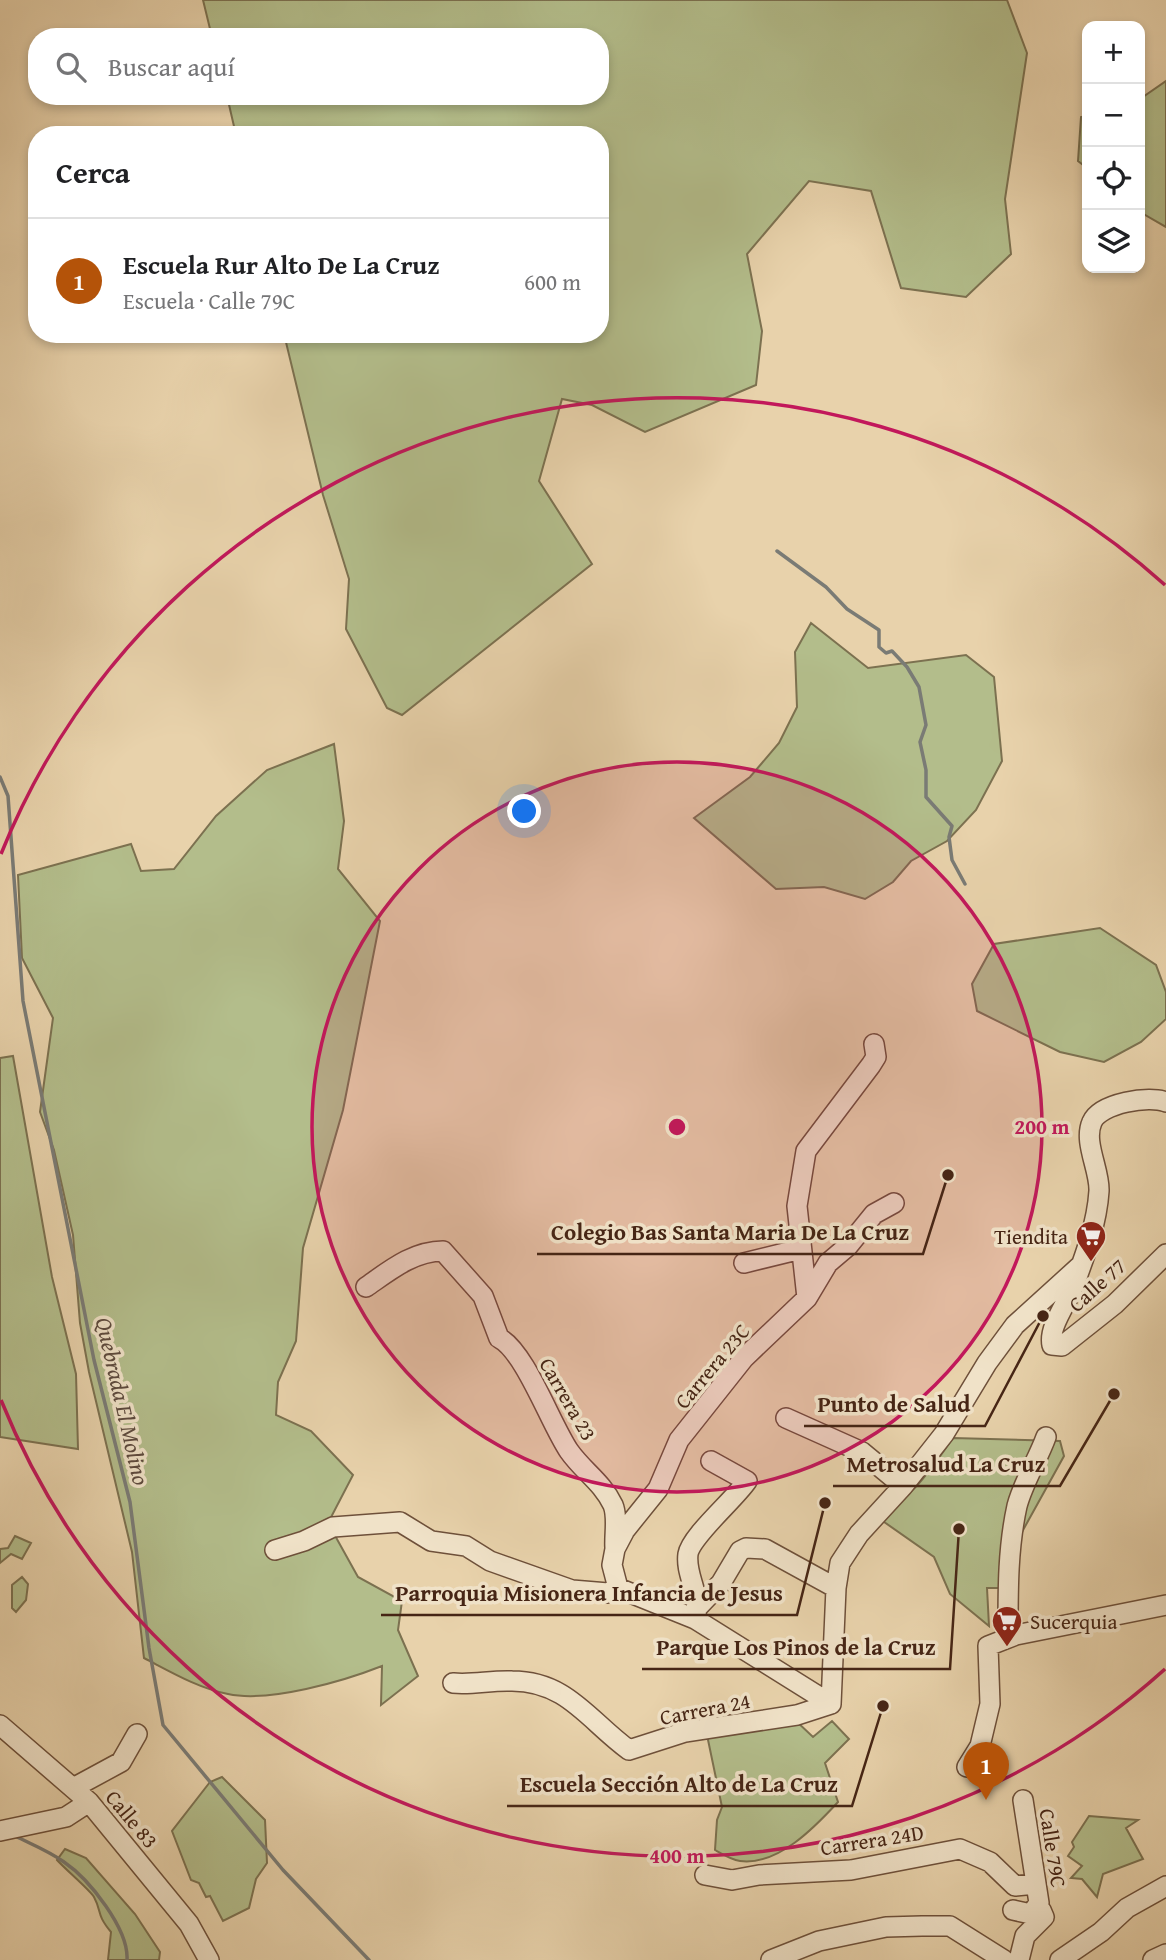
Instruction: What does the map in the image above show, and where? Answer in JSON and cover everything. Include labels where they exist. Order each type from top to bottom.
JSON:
[{"type":"street","points":[[807,1298],[797,1206],[806,1151],[871,1065],[876,1057],[874,1044]]},
{"type":"street","name":"Calle 77","points":[[1166,1102],[1154,1098],[1121,1104],[1102,1112],[1092,1122],[1090,1135],[1099,1179],[1097,1214],[1080,1266],[1051,1336],[1052,1345],[1056,1347],[1115,1304],[1166,1254]]},
{"type":"street","name":"Carrera 23C","points":[[615,1549],[625,1530],[658,1489],[679,1440],[715,1399],[744,1358],[807,1298],[828,1263],[848,1246],[874,1214],[894,1203]]},
{"type":"street","points":[[744,1263],[801,1249]]},
{"type":"street","name":"Carrera 23","points":[[366,1287],[397,1264],[434,1251],[443,1251],[467,1276],[483,1296],[499,1338],[508,1342],[529,1376],[557,1433],[572,1455],[605,1489],[614,1509],[615,1549]]},
{"type":"street","points":[[831,1704],[836,1588],[840,1563],[859,1534],[904,1486],[944,1434],[987,1363],[1015,1325],[1080,1266]]},
{"type":"street","points":[[786,1418],[862,1452],[904,1486]]},
{"type":"street","points":[[1016,1635],[1008,1630],[1007,1583],[1012,1541],[1018,1504],[1046,1437]]},
{"type":"street","points":[[697,1613],[688,1555],[693,1542],[735,1500],[747,1481],[710,1461]]},
{"type":"street","points":[[275,1550],[304,1541],[333,1527],[400,1522],[431,1542],[466,1546],[490,1561],[572,1590],[608,1593],[618,1588],[697,1613],[831,1704]]},
{"type":"street","points":[[615,1549],[612,1565],[618,1588]]},
{"type":"street","points":[[697,1613],[721,1583],[740,1551],[765,1549],[836,1588]]},
{"type":"street","points":[[967,1767],[981,1746],[990,1704],[988,1646],[1016,1635],[1166,1605]]},
{"type":"street","name":"Carrera 24","points":[[453,1683],[471,1685],[512,1680],[549,1688],[575,1700],[599,1726],[629,1750],[685,1732],[797,1715],[831,1704]]},
{"type":"street","name":"Calle 83","points":[[0,1725],[89,1802],[189,1923],[209,1960]]},
{"type":"street","points":[[73,1788],[121,1762],[137,1734]]},
{"type":"street","name":"Calle 79C","points":[[1019,1960],[1025,1936],[1044,1917],[1041,1910],[1022,1912],[1039,1903],[1023,1800]]},
{"type":"street","points":[[5,1829],[66,1817],[89,1802]]},
{"type":"street","name":"Carrera 24D","points":[[705,1875],[732,1880],[759,1875],[851,1870],[960,1849],[990,1862],[1015,1886],[1035,1884]]},
{"type":"street","points":[[1060,1960],[1101,1932],[1127,1908],[1166,1886]]},
{"type":"street","points":[[771,1960],[819,1941],[886,1927],[922,1926],[950,1926],[1004,1960]]},
{"type":"street","points":[[1153,1960],[1166,1954]]},
{"type":"green space","points":[[203,0],[1007,0],[1027,53],[1005,199],[1011,254],[966,297],[901,288],[871,191],[809,181],[747,254],[762,331],[756,385],[645,432],[592,405],[562,399],[539,481],[592,564],[402,715],[387,708],[346,629],[349,579],[323,495],[286,343],[609,343],[609,126],[234,126],[229,105],[609,105],[609,28],[210,28]]},
{"type":"green space","points":[[1166,81],[1166,227],[1145,215],[1145,96]]},
{"type":"green space","points":[[1082,117],[1082,164],[1078,161]]},
{"type":"green space","points":[[811,623],[868,668],[966,655],[994,677],[1002,761],[976,810],[947,841],[911,861],[893,882],[865,899],[824,887],[776,889],[694,818],[750,777],[779,743],[797,707],[795,652]]},
{"type":"green space","points":[[334,744],[344,821],[338,869],[380,921],[343,1110],[303,1248],[296,1341],[278,1382],[276,1415],[311,1431],[353,1475],[328,1523],[358,1577],[402,1601],[398,1630],[418,1676],[381,1705],[382,1666],[306,1689],[264,1696],[245,1696],[206,1688],[144,1658],[132,1552],[80,1323],[73,1235],[54,1150],[40,1112],[53,1018],[22,958],[18,875],[131,844],[141,871],[174,869],[216,816],[267,770]]},
{"type":"green space","points":[[1100,928],[1156,965],[1166,992],[1166,1019],[1141,1042],[1104,1062],[1060,1052],[977,1011],[972,984],[994,944]]},
{"type":"green space","points":[[13,1056],[52,1277],[76,1374],[78,1449],[0,1437],[0,1058]]},
{"type":"green space","points":[[953,1438],[1060,1441],[1064,1456],[1017,1541],[1012,1588],[987,1588],[989,1626],[950,1594],[934,1557],[877,1517],[910,1493]]},
{"type":"green space","points":[[15,1536],[31,1543],[22,1559],[11,1554],[0,1563],[0,1549],[8,1548]]},
{"type":"green space","points":[[22,1577],[28,1584],[26,1600],[16,1612],[12,1608],[12,1585]]},
{"type":"green space","points":[[795,1720],[813,1737],[832,1721],[849,1739],[825,1763],[838,1802],[795,1843],[768,1857],[740,1861],[715,1850],[717,1820],[722,1807],[707,1735]]},
{"type":"green space","points":[[222,1777],[265,1820],[267,1863],[256,1879],[249,1908],[223,1921],[210,1896],[206,1897],[199,1883],[191,1880],[172,1831],[210,1782]]},
{"type":"green space","points":[[1089,1816],[1138,1820],[1126,1828],[1143,1859],[1103,1874],[1097,1897],[1082,1879],[1071,1878],[1082,1866],[1068,1856],[1074,1847],[1072,1842]]},
{"type":"green space","points":[[65,1849],[86,1858],[135,1914],[160,1952],[159,1960],[108,1960],[111,1932],[103,1921],[92,1894],[57,1860]]},
{"type":"waterway","points":[[777,551],[826,587],[847,609],[879,630],[879,647],[886,653],[892,651],[907,667],[919,687],[926,725],[920,742],[926,770],[926,797],[952,826],[949,837],[952,860],[965,884]]},
{"type":"waterway","name":"Quebrada El Molino","points":[[0,777],[8,796],[23,1001],[94,1360],[130,1502],[149,1648],[163,1725],[283,1870],[369,1960]]},
{"type":"waterway","points":[[15,1836],[58,1858],[85,1880],[115,1920],[122,1934],[127,1960]]},
{"type":"place","name":"Colegio Bas Santa Maria De La Cruz","points":[[948,1175]]},
{"type":"place","name":"Tiendita","points":[[1091,1263]]},
{"type":"place","name":"Punto de Salud","points":[[1043,1316]]},
{"type":"place","name":"Metrosalud La Cruz","points":[[1114,1394]]},
{"type":"place","name":"Parroquia Misionera Infancia de Jesus","points":[[825,1503]]},
{"type":"place","name":"Parque Los Pinos de la Cruz","points":[[959,1529]]},
{"type":"place","name":"Sucerquia","points":[[1007,1648]]},
{"type":"place","name":"Escuela Sección Alto de La Cruz","points":[[883,1706]]},
{"type":"place","name":"Escuela Rur Alto De La Cruz","points":[[986,1800]]}]
